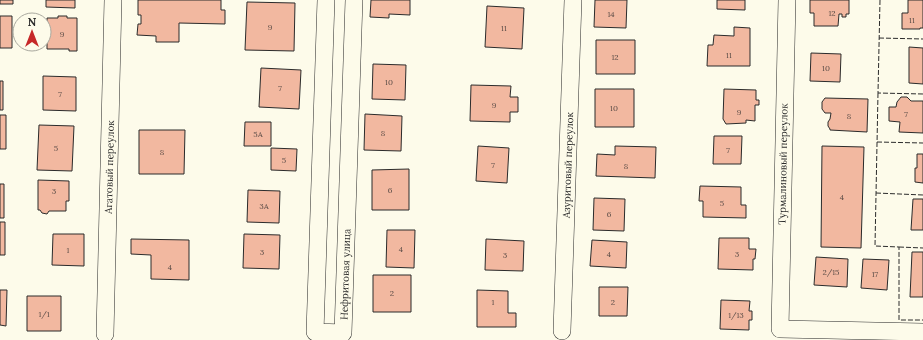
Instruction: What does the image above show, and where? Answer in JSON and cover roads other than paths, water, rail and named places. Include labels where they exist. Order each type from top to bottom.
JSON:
[{"type":"street","name":"Агатовый переулок","points":[[105,334],[113,0]]},
{"type":"street","name":"Нефритовая улица","points":[[326,0],[315,332],[343,333],[354,0]]},
{"type":"street","name":"Азуритовый переулок","points":[[562,331],[573,0]]},
{"type":"street","name":"Турмалиновый переулок","points":[[787,0],[780,329],[923,332]]}]
